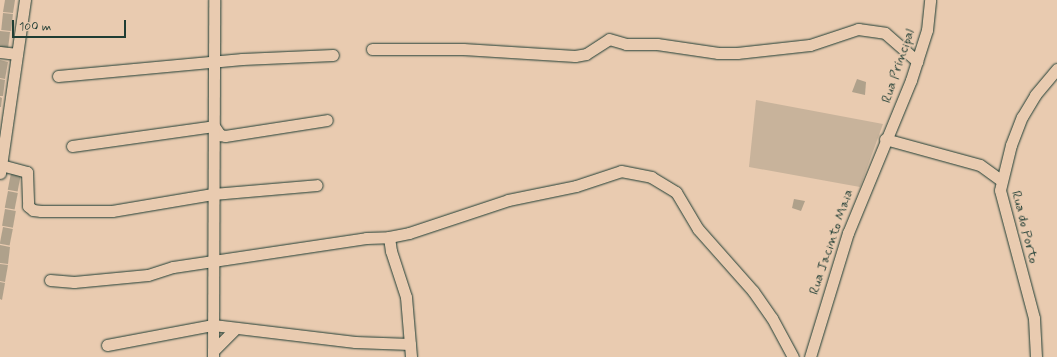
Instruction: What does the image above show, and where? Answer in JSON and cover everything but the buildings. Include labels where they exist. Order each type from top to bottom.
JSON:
[{"type":"street","points":[[25,0],[1,169],[27,172],[26,199],[33,210],[112,211],[214,194],[317,185]]},
{"type":"street","points":[[213,354],[212,262],[214,194],[214,0]]},
{"type":"street","name":"Rua Principal","points":[[885,139],[906,94],[917,61],[929,18],[930,0]]},
{"type":"street","points":[[372,49],[463,49],[575,56],[586,54],[609,39],[626,44],[657,44],[718,54],[810,44],[858,29],[885,33],[917,61]]},
{"type":"street","points":[[0,52],[17,54]]},
{"type":"street","points":[[58,76],[213,61],[333,55]]},
{"type":"street","name":"Rua do Porto","points":[[1036,357],[1034,318],[1002,203],[1002,180],[1022,117],[1035,95],[1057,69]]},
{"type":"street","points":[[214,126],[220,134],[225,136],[327,120]]},
{"type":"street","points":[[72,146],[214,126]]},
{"type":"street","points":[[885,139],[980,165],[1002,180]]},
{"type":"street","name":"Rua Jacinto Maia","points":[[810,357],[848,233],[885,139]]},
{"type":"street","points":[[50,280],[74,282],[148,275],[173,267],[366,238],[389,237],[508,200],[576,186],[611,173],[621,171],[651,176],[676,192],[698,229],[753,291],[772,318],[793,357]]},
{"type":"street","points":[[389,237],[391,252],[406,297],[411,357]]},
{"type":"street","points":[[107,346],[213,325],[235,329],[348,341],[410,344]]},
{"type":"street","points":[[213,354],[235,329]]},
{"type":"shaded area","points":[[756,100],[883,124],[860,187],[749,167]]}]
